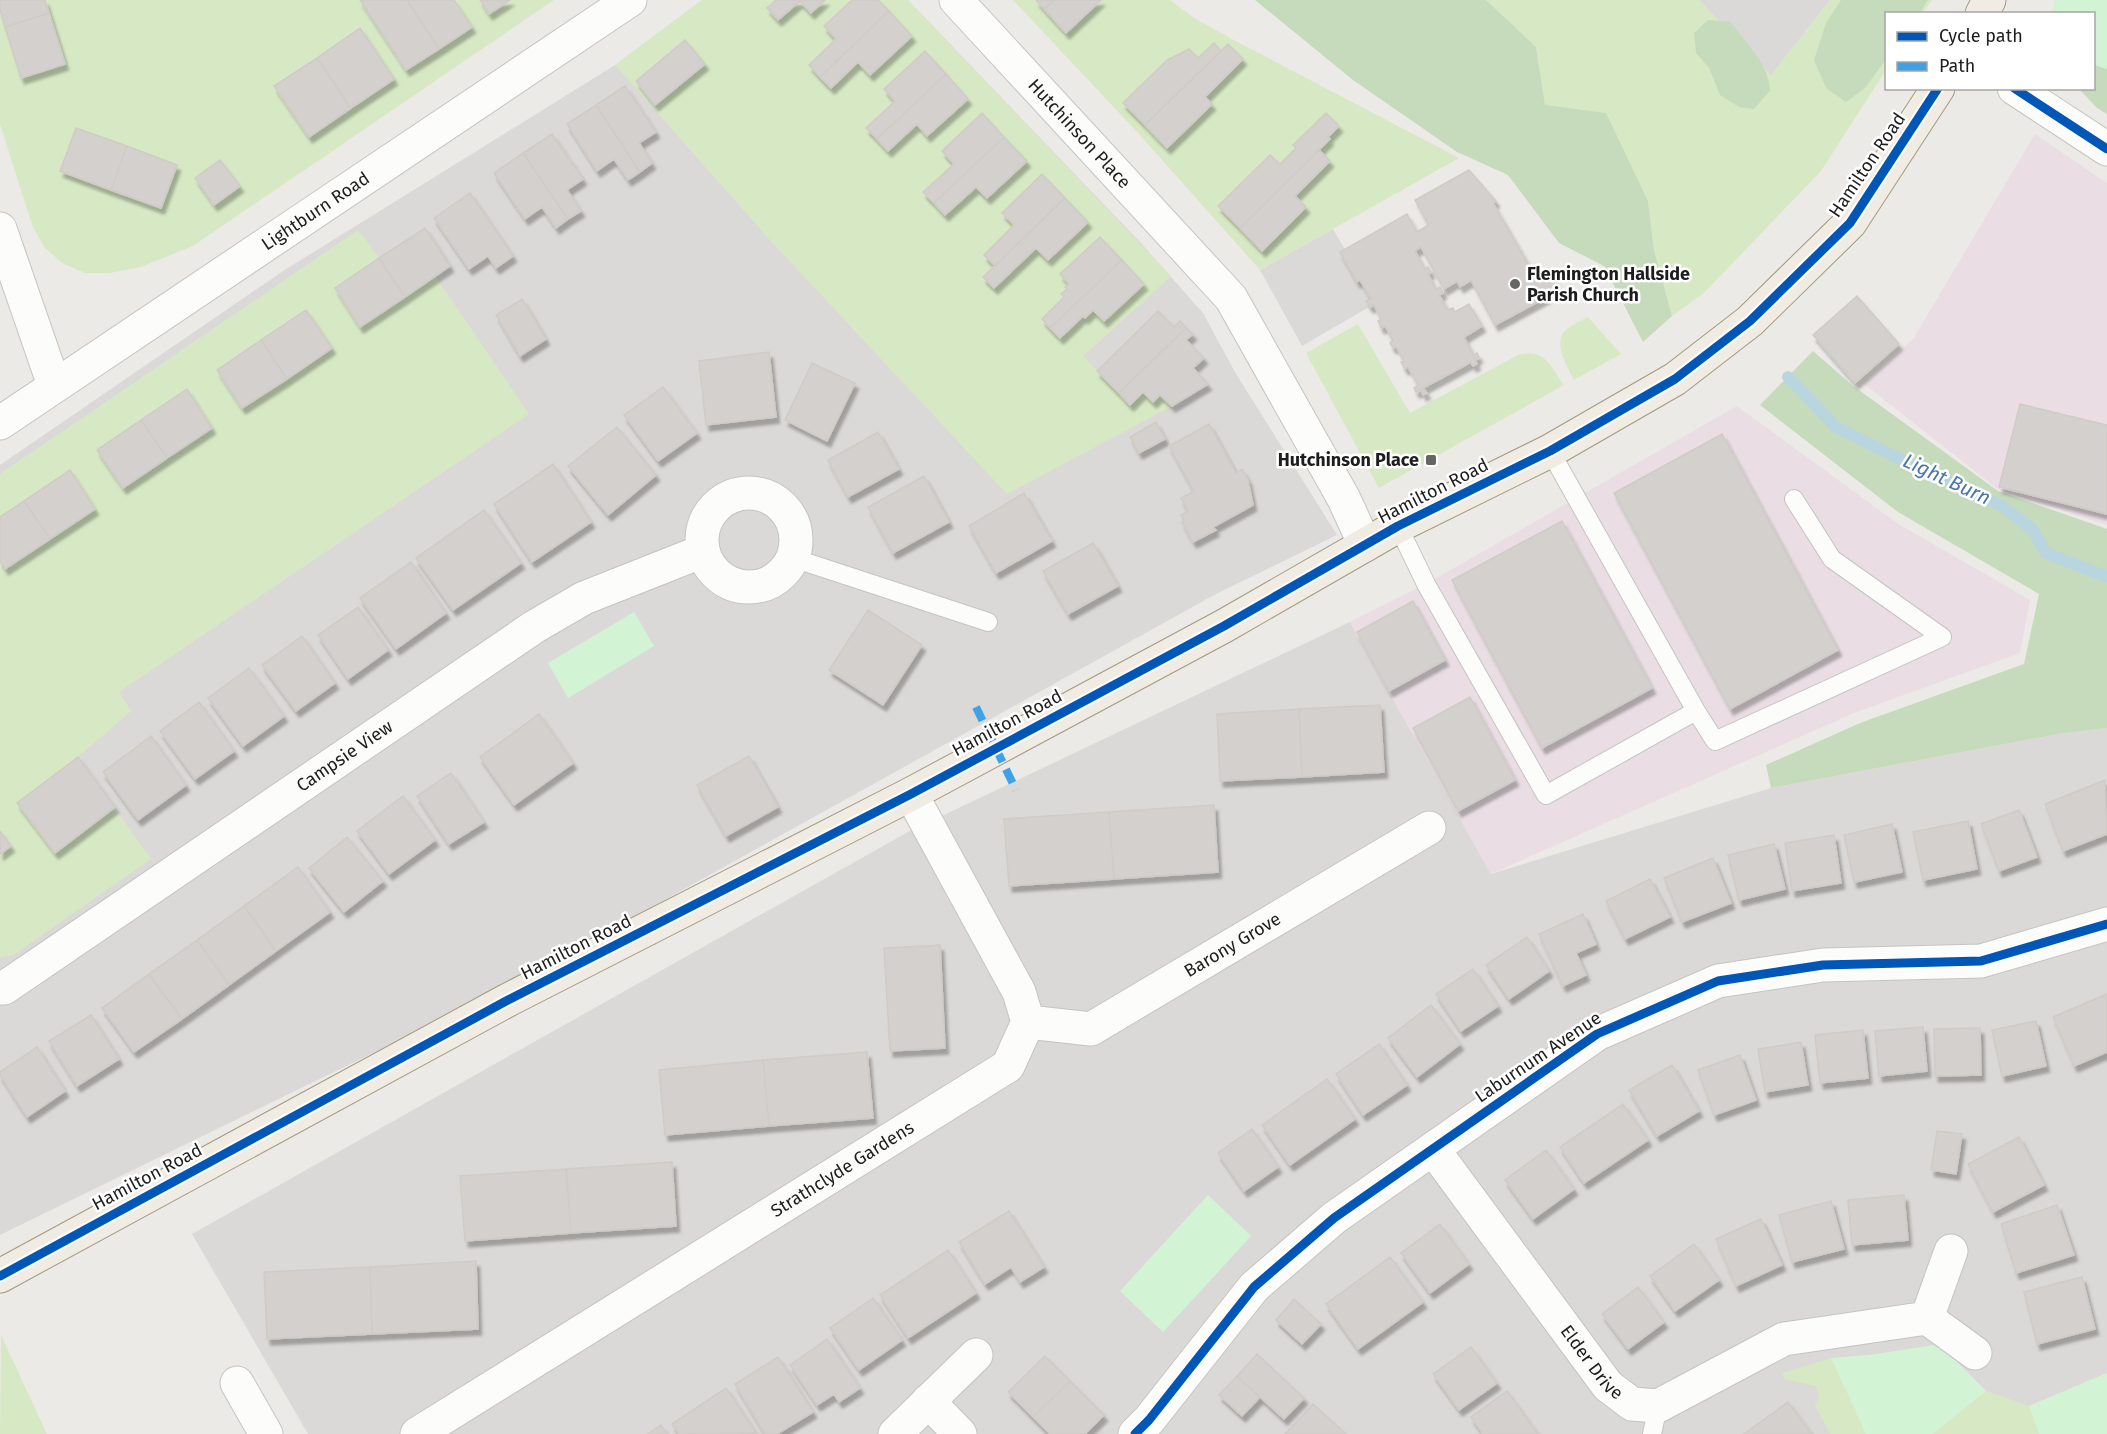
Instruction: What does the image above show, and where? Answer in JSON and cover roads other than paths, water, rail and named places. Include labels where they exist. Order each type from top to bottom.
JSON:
[{"type":"main road","name":"Hamilton Road","points":[[0,1276],[508,1000],[911,794],[1214,631],[1398,526],[1550,450],[1675,379],[1750,321],[1850,223],[1937,90]]},
{"type":"street","name":"Lightburn Road","points":[[0,423],[630,0]]},
{"type":"street","name":"Hutchinson Place","points":[[956,0],[1231,298],[1344,499],[1365,545]]},
{"type":"street","points":[[2017,90],[2107,149]]},
{"type":"street","points":[[0,229],[54,385]]},
{"type":"street","points":[[742,493],[759,494],[774,500],[786,511],[793,526],[796,542],[793,558],[785,571],[774,581],[745,588],[731,584],[718,576],[708,565],[701,536],[705,522],[714,508],[727,498],[742,493]]},
{"type":"street","name":"Campsie View","points":[[0,988],[4,988],[534,627],[584,598],[703,551]]},
{"type":"street","points":[[911,794],[1019,992],[1028,1022]]},
{"type":"street","name":"Barony Grove","points":[[1028,1022],[1091,1029],[1429,828]]},
{"type":"street","name":"Laburnum Avenue","points":[[1149,1429],[1254,1287],[1334,1218],[1597,1034],[1718,981],[1822,965],[1981,961],[2107,924]]},
{"type":"street","name":"Strathclyde Gardens","points":[[417,1434],[1008,1066],[1028,1022]]},
{"type":"street","name":"Elder Drive","points":[[1433,1149],[1608,1386],[1655,1420],[1784,1340],[1927,1318]]},
{"type":"street","points":[[1952,1251],[1927,1318],[1975,1353]]},
{"type":"street","points":[[896,1434],[976,1355]]},
{"type":"street","points":[[237,1383],[266,1434]]},
{"type":"street","points":[[928,1401],[960,1434]]},
{"type":"lane","points":[[1550,450],[1715,741],[1942,637],[1832,559],[1794,499]]},
{"type":"lane","points":[[1398,526],[1432,594],[1546,795],[1696,711]]},
{"type":"lane","points":[[793,558],[988,622]]},
{"type":"waterway","name":"Light Burn","points":[[1788,377],[1836,427],[2002,506],[2032,529],[2046,553],[2107,577]]},
{"type":"place","name":"Flemington Hallside Parish Church","points":[[1515,284]]},
{"type":"place","name":"Hutchinson Place","points":[[1431,460]]}]
